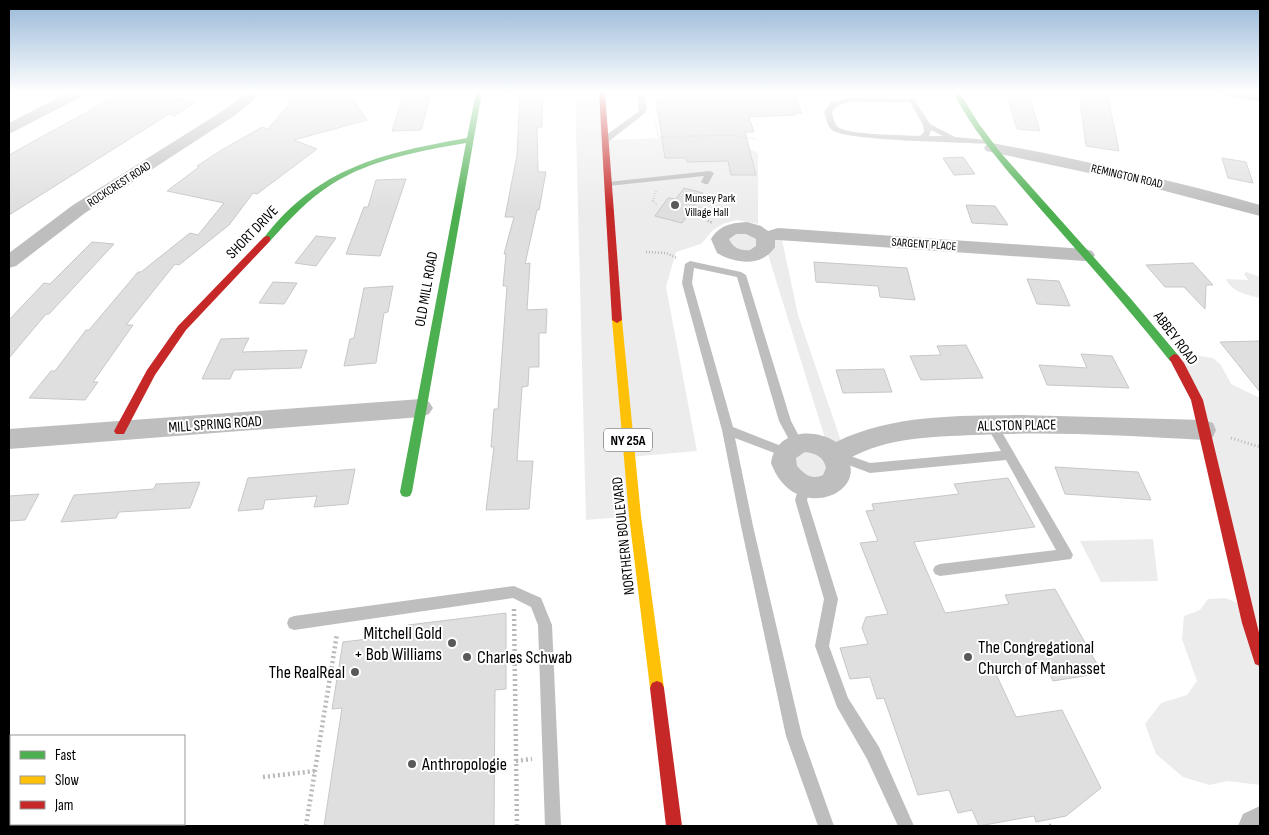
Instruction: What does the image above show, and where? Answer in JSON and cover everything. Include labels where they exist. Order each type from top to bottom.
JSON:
[{"type":"street","name":"ROCKCREST ROAD","points":[[9,262],[79,210],[201,131]]},
{"type":"street","name":"OLD MILL ROAD","points":[[406,492],[472,131]]},
{"type":"street","name":"NORTHERN BOULEVARD","points":[[604,131],[618,334],[635,516],[674,826]]},
{"type":"street","name":"ABBEY ROAD","points":[[979,131],[989,145],[1168,348],[1193,390],[1249,623],[1260,659]]},
{"type":"street","name":"SHORT DRIVE","points":[[120,431],[151,373],[182,328],[208,299],[325,182],[365,164],[412,151],[470,140]]},
{"type":"street","name":"REMINGTON ROAD","points":[[989,145],[1153,181],[1260,211]]},
{"type":"street","name":"SARGENT PLACE","points":[[765,237],[778,234],[1085,255]]},
{"type":"street","name":"MILL SPRING ROAD","points":[[9,439],[421,408]]},
{"type":"street","name":"ALLSTON PLACE","points":[[834,455],[856,443],[879,435],[928,428],[992,425],[1118,425],[1204,430]]},
{"type":"street","points":[[805,442],[821,445],[834,455],[838,462],[839,470],[837,477],[832,483],[824,487],[804,487],[797,483],[786,472],[783,459],[791,448],[805,442]]},
{"type":"street","points":[[1255,826],[1260,824]]},
{"type":"lane","points":[[605,140],[617,131]]},
{"type":"lane","points":[[845,131],[953,139],[989,145]]},
{"type":"lane","points":[[922,138],[928,131]]},
{"type":"lane","points":[[939,131],[953,139]]},
{"type":"lane","points":[[608,184],[710,173],[706,182]]},
{"type":"lane","points":[[728,430],[791,448],[785,421],[741,275],[690,264],[687,283],[728,430],[747,526],[794,736],[826,826]]},
{"type":"lane","points":[[940,570],[1066,555],[992,425]]},
{"type":"lane","points":[[834,455],[870,468],[1009,455]]},
{"type":"lane","points":[[804,487],[802,500],[831,599],[822,646],[842,702],[873,753],[906,826]]},
{"type":"lane","points":[[294,623],[514,592],[536,603],[545,624],[553,826]]},
{"type":"path","points":[[657,131],[658,136],[661,137],[731,135],[757,139]]},
{"type":"path","points":[[514,592],[517,826]]},
{"type":"path","points":[[306,826],[340,617]]},
{"type":"path","points":[[516,761],[538,758]]},
{"type":"path","points":[[263,777],[315,771]]},
{"type":"shaded area","points":[[576,131],[605,131],[606,140],[722,136],[758,153],[758,224],[736,220],[723,224],[713,230],[701,244],[676,252],[666,287],[697,451],[629,457],[635,516],[586,520]]},
{"type":"shaded area","points":[[727,231],[781,235],[798,315],[844,450],[838,462],[814,488],[785,452],[828,448],[766,248],[742,256],[723,235]]},
{"type":"shaded area","points":[[1246,272],[1260,277],[1260,298],[1236,290],[1226,279],[1248,280],[1244,274]]},
{"type":"shaded area","points":[[1192,355],[1213,358],[1221,365],[1231,384],[1260,398],[1260,785],[1228,781],[1209,785],[1183,777],[1156,754],[1145,724],[1161,703],[1187,695],[1197,681],[1182,639],[1184,616],[1200,610],[1208,599],[1226,598],[1244,606],[1183,358]]},
{"type":"shaded area","points":[[1153,539],[1158,581],[1101,582],[1080,541]]},
{"type":"building","points":[[52,131],[142,131],[9,215],[9,155]]},
{"type":"building","points":[[255,131],[327,131],[294,140],[317,149],[257,194],[253,193],[229,225],[179,265],[175,264],[126,325],[133,325],[93,382],[98,382],[85,400],[29,398],[51,371],[55,371],[86,330],[89,330],[138,272],[141,272],[190,233],[198,235],[224,203],[167,191],[199,167],[197,166]]},
{"type":"building","points":[[518,131],[537,131],[538,172],[546,172],[539,210],[537,210],[525,264],[530,263],[527,310],[547,309],[546,333],[539,333],[539,367],[529,367],[528,386],[522,387],[517,461],[533,461],[529,509],[486,510],[494,447],[491,447],[494,409],[498,409],[507,286],[503,286],[506,254],[504,254],[514,217],[505,217],[517,155]]},
{"type":"building","points":[[661,131],[754,132],[745,132],[756,175],[731,175],[728,161],[687,162],[686,158],[665,158]]},
{"type":"building","points":[[1084,131],[1115,131],[1119,151],[1086,146]]},
{"type":"building","points":[[963,157],[975,174],[954,175],[943,158]]},
{"type":"building","points":[[1222,158],[1246,162],[1253,183],[1228,178]]},
{"type":"building","points":[[406,179],[380,256],[346,254],[364,207],[368,207],[376,180]]},
{"type":"building","name":"Munsey Park Village Hall","points":[[684,188],[703,193],[682,223],[655,216],[668,198],[676,199]]},
{"type":"building","points":[[966,205],[995,206],[1008,225],[972,223]]},
{"type":"building","points":[[316,236],[336,238],[316,266],[295,263]]},
{"type":"building","points":[[92,242],[114,244],[49,314],[46,314],[9,358],[9,320],[44,283],[50,284]]},
{"type":"building","points":[[814,262],[907,268],[915,300],[880,297],[878,286],[816,282]]},
{"type":"building","points":[[1193,263],[1213,285],[1206,285],[1205,309],[1184,287],[1165,287],[1146,265]]},
{"type":"building","points":[[1027,279],[1059,281],[1070,306],[1037,304]]},
{"type":"building","points":[[273,282],[297,283],[284,304],[259,303]]},
{"type":"building","points":[[393,286],[388,312],[384,313],[376,363],[344,366],[350,339],[354,338],[364,288]]},
{"type":"building","points":[[249,338],[242,352],[307,350],[301,368],[234,370],[230,379],[202,379],[221,339]]},
{"type":"building","points":[[1260,341],[1260,392],[1220,342]]},
{"type":"building","points":[[966,345],[983,378],[921,380],[910,356],[941,355],[937,346]]},
{"type":"building","points":[[1081,354],[1112,356],[1129,388],[1047,385],[1039,365],[1087,368]]},
{"type":"building","points":[[884,369],[892,392],[843,393],[836,370]]},
{"type":"building","points":[[1055,467],[1138,472],[1151,500],[1065,494]]},
{"type":"building","points":[[355,469],[348,504],[314,507],[317,496],[265,500],[263,509],[238,511],[248,478]]},
{"type":"building","name":"The Congregational Church of Manhasset","points":[[1008,478],[1035,527],[914,542],[945,613],[1009,604],[1005,595],[1055,589],[1102,673],[1053,681],[1046,667],[996,674],[1016,717],[1062,710],[1101,788],[1066,816],[1036,822],[1034,816],[979,826],[972,810],[958,813],[949,790],[918,795],[884,698],[877,699],[870,677],[850,679],[840,648],[868,644],[862,628],[866,617],[888,614],[860,543],[878,541],[866,511],[874,510],[872,504],[959,494],[954,484]]},
{"type":"building","points":[[200,482],[190,508],[119,512],[116,518],[61,522],[74,495],[154,489],[156,484]]},
{"type":"building","points":[[39,494],[25,520],[9,521],[9,496]]},
{"type":"building","points":[[506,613],[506,689],[495,690],[494,826],[324,826],[342,708],[332,709],[343,642],[408,634],[408,625]]},
{"type":"traffic: fast","points":[[406,492],[472,131]]},
{"type":"traffic: fast","points":[[981,131],[1021,182],[1127,301],[1174,358]]},
{"type":"traffic: fast","points":[[267,239],[305,200],[328,182],[347,172],[387,157],[470,140]]},
{"type":"traffic: slow","points":[[617,320],[635,516],[657,688]]},
{"type":"traffic: jam","points":[[605,131],[617,320]]},
{"type":"traffic: jam","points":[[120,431],[151,373],[182,328],[267,239]]},
{"type":"traffic: jam","points":[[1174,358],[1197,400],[1249,623],[1260,659]]},
{"type":"traffic: jam","points":[[657,688],[674,826]]},
{"type":"place","name":"Munsey Park Village Hall","points":[[675,205]]},
{"type":"place","name":"Mitchell Gold + Bob Williams","points":[[452,643]]},
{"type":"place","name":"Charles Schwab","points":[[467,657]]},
{"type":"place","name":"The Congregational Church of Manhasset","points":[[968,657]]},
{"type":"place","name":"The RealReal","points":[[355,672]]},
{"type":"place","name":"Anthropologie","points":[[412,764]]}]
